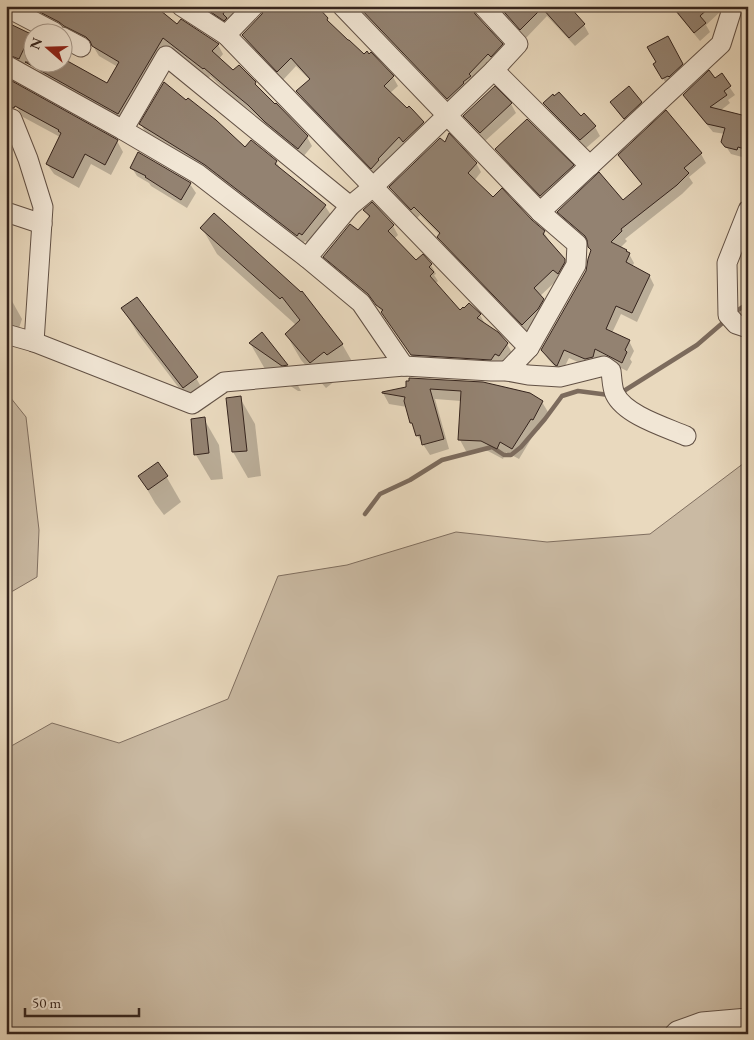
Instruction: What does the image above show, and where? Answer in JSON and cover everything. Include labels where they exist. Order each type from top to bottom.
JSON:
[{"type":"street","points":[[181,6],[226,35],[529,348]]},
{"type":"street","points":[[226,35],[254,6]]},
{"type":"street","points":[[342,6],[540,212],[577,244],[576,264],[529,348],[507,371]]},
{"type":"street","points":[[307,258],[350,206],[373,187],[494,70],[518,44],[484,6]]},
{"type":"street","points":[[540,212],[721,44],[733,6]]},
{"type":"street","points":[[9,8],[35,22]]},
{"type":"street","points":[[72,42],[81,47]]},
{"type":"street","points":[[123,130],[166,56],[350,206]]},
{"type":"street","points":[[6,65],[198,174],[307,258],[361,303],[404,366]]},
{"type":"street","points":[[494,70],[590,166]]},
{"type":"street","points":[[6,117],[12,119],[28,159],[43,207],[34,342]]},
{"type":"street","points":[[748,210],[727,263],[728,315],[736,324],[748,328]]},
{"type":"street","points":[[6,212],[42,224]]},
{"type":"street","points":[[6,334],[34,342],[192,404],[224,382],[404,366],[507,371],[528,376],[560,377],[604,366],[611,371],[614,394],[627,409],[686,436]]},
{"type":"street","points":[[674,1034],[677,1031],[702,1022],[748,1018]]},
{"type":"shaded area","points":[[6,392],[26,417],[39,530],[37,577],[6,595]]},
{"type":"shaded area","points":[[748,460],[748,1034],[6,1034],[6,749],[52,723],[119,743],[228,699],[278,576],[347,565],[456,532],[547,542],[650,534]]},
{"type":"building","points":[[41,6],[155,6],[177,24],[181,19],[219,44],[212,51],[233,70],[239,65],[256,82],[255,84],[308,136],[298,149],[204,68],[163,38],[118,114],[43,72],[72,72],[72,64],[107,83],[119,62],[92,46],[86,37],[72,30],[72,22],[59,22],[38,11]]},
{"type":"building","points":[[202,6],[228,6],[223,14],[227,18],[224,21]]},
{"type":"building","points":[[265,6],[317,6],[328,18],[327,20],[348,40],[364,54],[367,51],[369,54],[371,52],[394,76],[384,86],[407,108],[409,106],[424,122],[403,142],[399,137],[371,169],[296,91],[310,79],[291,58],[277,72],[242,35],[262,14]]},
{"type":"building","points":[[358,6],[472,6],[475,14],[503,44],[491,57],[488,54],[469,74],[471,76],[447,99]]},
{"type":"building","points":[[499,6],[569,6],[585,24],[569,38],[542,8],[520,30]]},
{"type":"building","points":[[672,6],[711,6],[700,16],[706,23],[694,33]]},
{"type":"building","points":[[6,22],[22,30],[22,53],[19,59],[6,54]]},
{"type":"building","points":[[668,36],[683,64],[669,77],[662,79],[653,64],[656,62],[647,47]]},
{"type":"building","points":[[709,70],[715,78],[722,73],[731,86],[724,91],[727,95],[710,107],[742,115],[748,123],[748,150],[738,147],[737,150],[725,147],[721,142],[725,128],[707,124],[683,95]]},
{"type":"building","points":[[12,81],[118,140],[105,165],[85,154],[73,178],[46,164],[61,133],[59,130],[15,106],[14,108],[6,106],[6,93]]},
{"type":"building","points":[[164,82],[186,100],[188,98],[216,120],[245,147],[251,140],[277,161],[275,164],[326,205],[302,235],[299,233],[297,236],[205,165],[139,124]]},
{"type":"building","points":[[495,86],[512,103],[480,133],[463,116]]},
{"type":"building","points":[[629,86],[642,102],[624,119],[610,102]]},
{"type":"building","points":[[559,92],[581,116],[584,113],[596,126],[580,140],[543,103],[553,94],[554,96]]},
{"type":"building","points":[[666,110],[702,153],[684,168],[689,173],[677,185],[621,229],[622,231],[611,242],[630,253],[626,262],[650,275],[632,313],[616,306],[606,329],[630,340],[625,350],[627,352],[622,363],[595,349],[593,357],[585,359],[564,350],[557,366],[541,350],[586,271],[591,250],[588,247],[585,236],[557,212],[599,172],[623,200],[642,184],[618,155]]},
{"type":"building","points":[[527,119],[574,165],[540,196],[495,149]]},
{"type":"building","points":[[449,133],[477,163],[468,173],[493,197],[502,188],[545,231],[543,234],[565,259],[558,274],[553,270],[534,288],[544,299],[538,309],[522,325],[437,237],[440,233],[414,207],[411,210],[389,187],[440,138],[445,142]]},
{"type":"building","points":[[138,152],[191,183],[181,200],[146,176],[130,168]]},
{"type":"building","points":[[372,202],[394,225],[388,231],[416,260],[423,254],[432,264],[429,267],[434,272],[430,276],[460,310],[469,303],[481,314],[477,318],[498,332],[508,343],[499,356],[495,354],[491,360],[411,355],[381,312],[383,310],[376,305],[368,294],[323,257],[350,224],[358,230],[370,216],[363,210]]},
{"type":"building","points":[[214,213],[302,291],[343,344],[327,355],[324,352],[310,363],[285,334],[300,320],[282,297],[280,299],[200,228]]},
{"type":"building","points":[[137,297],[198,377],[183,388],[121,308]]},
{"type":"building","points":[[262,332],[288,365],[282,366],[249,343]]},
{"type":"building","points":[[409,378],[483,382],[530,393],[543,401],[533,420],[531,419],[512,449],[500,442],[497,449],[481,441],[458,440],[461,391],[430,389],[444,439],[422,445],[420,435],[416,436],[412,423],[410,423],[404,401],[405,397],[382,393],[406,387],[406,381],[409,381]]},
{"type":"building","points":[[241,396],[247,451],[232,452],[226,398]]},
{"type":"building","points":[[205,417],[209,453],[194,455],[191,419]]},
{"type":"building","points":[[158,462],[168,476],[148,490],[138,476]]},
{"type":"waterway","points":[[734,313],[748,303]]},
{"type":"waterway","points":[[619,394],[697,345],[726,320]]},
{"type":"waterway","points":[[365,514],[380,494],[410,480],[442,460],[492,447],[504,455],[511,455],[521,447],[562,396],[578,391],[609,395]]}]
